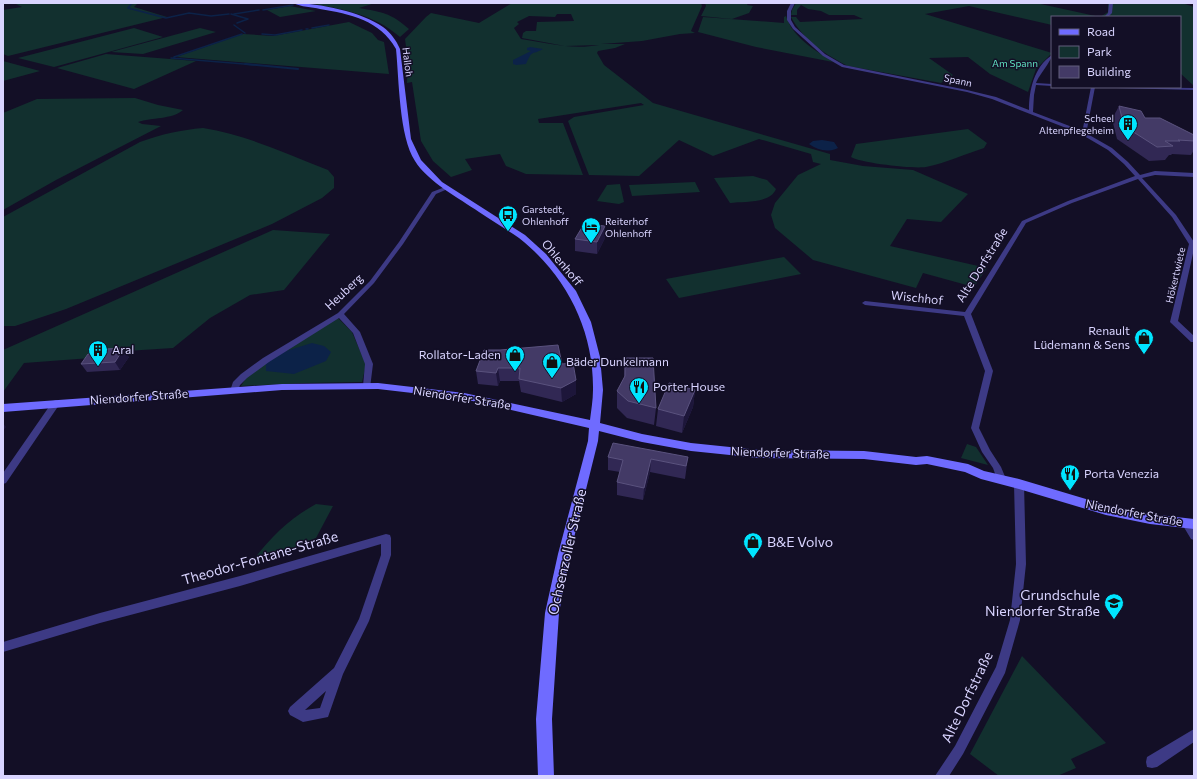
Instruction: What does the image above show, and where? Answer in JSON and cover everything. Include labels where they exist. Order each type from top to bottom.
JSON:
[{"type":"main road","name":"Halloh","points":[[295,3],[359,17],[383,28],[393,37],[398,49],[408,139],[412,152],[423,168]]},
{"type":"main road","name":"Ohlenhoff","points":[[423,168],[447,188],[532,245],[572,291],[587,322],[595,357],[598,390],[594,426]]},
{"type":"main road","name":"Niendorfer Straße","points":[[3,408],[282,387],[367,386],[464,396],[535,411],[666,443],[719,451],[759,454],[864,456],[916,461],[928,467],[970,475],[981,475],[1019,484],[1106,510],[1191,524]]},
{"type":"main road","name":"Ochsenzoller Straße","points":[[546,776],[544,719],[552,613],[564,554],[593,441],[594,426]]},
{"type":"street","name":"Spann","points":[[793,3],[789,11],[790,20],[794,28],[824,55],[842,66],[967,91],[1031,112],[1081,132],[1110,149],[1126,163],[1138,177]]},
{"type":"street","points":[[1107,16],[1110,13],[1111,3]]},
{"type":"street","points":[[1031,112],[1030,99],[1033,84],[1039,70],[1051,57]]},
{"type":"street","points":[[1033,84],[1051,85]]},
{"type":"street","points":[[1081,132],[1085,129],[1093,88]]},
{"type":"street","points":[[1155,88],[1194,89]]},
{"type":"street","name":"Alte Dorfstraße","points":[[1001,480],[997,467],[986,452],[975,428],[989,371],[967,314],[1024,222],[1070,202],[1138,177],[1155,173],[1194,175]]},
{"type":"street","name":"Hökertwiete","points":[[1138,177],[1174,216],[1192,244],[1174,322],[1194,340]]},
{"type":"street","name":"Heuberg","points":[[234,391],[239,380],[251,370],[340,314],[372,282],[402,243],[434,193],[447,188]]},
{"type":"street","name":"Wischhof","points":[[865,303],[967,314]]},
{"type":"street","points":[[340,314],[356,332],[369,364],[367,386]]},
{"type":"street","points":[[3,480],[56,403]]},
{"type":"street","name":"Alte Dorfstraße","points":[[941,776],[959,750],[1001,669],[1016,620],[1021,564],[1019,484]]},
{"type":"street","points":[[1191,524],[1194,536]]},
{"type":"street","name":"Theodor-Fontane-Straße","points":[[3,647],[105,617],[240,582],[386,538],[386,555],[364,621],[338,672]]},
{"type":"street","points":[[1152,762],[1194,735]]},
{"type":"green space","points":[[14,3],[138,3],[134,7],[167,17],[8,56],[3,54],[3,10],[22,7]]},
{"type":"green space","points":[[308,3],[375,3],[359,8],[391,16],[409,29],[400,37],[390,29],[368,18],[345,10]]},
{"type":"green space","points":[[512,3],[701,3],[702,6],[691,31],[695,33],[680,34],[642,41],[601,44],[625,44],[615,48],[598,51],[597,53],[604,65],[653,103],[830,154],[830,160],[863,166],[913,170],[968,194],[941,222],[907,219],[890,246],[987,268],[974,287],[923,273],[916,288],[813,260],[775,228],[771,215],[775,203],[798,175],[821,164],[813,162],[811,154],[759,139],[713,156],[679,140],[639,176],[589,175],[568,121],[574,117],[644,105],[641,103],[538,119],[539,123],[563,123],[583,175],[526,174],[506,166],[500,154],[465,159],[472,170],[451,177],[433,161],[421,141],[412,82],[407,83],[408,61],[405,39],[431,13],[479,23]],"holes":[[[557,14],[571,14],[574,21],[537,22],[536,31],[526,31],[523,33],[522,38],[564,46],[521,39],[514,28],[519,24],[517,22],[529,16],[555,17]],[[599,45],[579,47],[566,46]]]},
{"type":"green space","points":[[705,3],[748,3],[747,5],[753,6],[749,13],[732,19],[701,16],[706,6]]},
{"type":"green space","name":"Am Spann","points":[[796,3],[1036,3],[1095,16],[1051,16],[1051,25],[969,6],[925,14],[1051,53],[1036,69],[1028,92],[990,74],[968,57],[929,58],[953,75],[941,83],[848,66],[823,52],[809,40],[791,17],[796,17],[800,22],[863,19],[854,15],[829,15],[821,11],[808,9],[801,5],[797,10],[797,15],[791,15]]},
{"type":"green space","points":[[1108,3],[1182,3],[1194,7],[1194,86],[1181,74],[1181,16],[1102,16],[1108,12]]},
{"type":"green space","points":[[290,6],[316,11],[280,17],[267,10]]},
{"type":"green space","points":[[786,16],[789,24],[805,43],[833,62],[756,47],[698,32],[703,17],[784,23],[784,17]]},
{"type":"green space","points":[[349,22],[372,33],[378,40],[384,42],[389,74],[176,57],[243,34],[273,36]]},
{"type":"green space","points":[[134,28],[163,37],[54,67],[18,58]]},
{"type":"green space","points":[[200,28],[216,32],[143,54],[111,52]]},
{"type":"green space","points":[[106,54],[196,61],[134,89],[57,68]]},
{"type":"green space","points":[[3,61],[40,71],[3,81]]},
{"type":"green space","points":[[135,98],[158,105],[183,110],[167,117],[138,122],[142,124],[161,126],[56,180],[3,210],[3,113],[37,99]]},
{"type":"green space","points":[[203,128],[251,140],[328,170],[334,177],[334,188],[322,198],[272,224],[66,309],[15,326],[3,326],[3,217],[140,142],[172,133]]},
{"type":"green space","points":[[968,129],[987,143],[984,148],[926,167],[876,163],[851,157],[856,144]]},
{"type":"green space","points":[[753,176],[767,180],[776,189],[773,194],[756,201],[730,203],[714,178]]},
{"type":"green space","points":[[695,182],[700,192],[632,196],[629,185]]},
{"type":"green space","points":[[620,184],[624,202],[619,204],[597,201],[607,185]]},
{"type":"green space","points":[[273,230],[330,234],[284,290],[250,295],[210,318],[173,348],[95,353],[91,358],[24,363],[3,392],[3,350]]},
{"type":"green space","points":[[784,257],[801,274],[679,298],[666,279]]},
{"type":"green space","points":[[337,317],[352,332],[366,365],[362,382],[241,386],[248,375]]},
{"type":"green space","points":[[967,444],[976,447],[988,465],[961,458]]},
{"type":"green space","points":[[316,504],[333,506],[316,538],[291,549],[254,559],[282,528]]},
{"type":"green space","points":[[1022,656],[1106,743],[1071,759],[1076,768],[1057,776],[999,776],[970,754]]},
{"type":"water","points":[[527,48],[543,49],[532,54],[526,64],[513,64],[513,60],[531,51],[527,50]]},
{"type":"water","points":[[822,140],[834,142],[838,148],[834,150],[823,150],[809,144],[813,141]]},
{"type":"water","points":[[312,343],[324,346],[331,352],[326,361],[294,374],[266,371],[266,364],[277,355]]},
{"type":"building","points":[[1119,106],[1141,111],[1145,118],[1160,118],[1194,135],[1194,141],[1165,141],[1173,146],[1157,147],[1124,126]]},
{"type":"building","points":[[584,224],[605,226],[597,242],[575,239]]},
{"type":"building","points":[[558,345],[562,364],[573,363],[576,380],[561,388],[519,379],[520,368],[498,368],[496,373],[476,371],[484,350]]},
{"type":"building","points":[[124,348],[115,362],[81,364],[88,354],[103,353],[106,349]]},
{"type":"building","points":[[625,358],[653,358],[656,408],[628,401],[617,391],[625,376]]},
{"type":"building","points":[[669,383],[695,390],[684,416],[658,409]]},
{"type":"building","points":[[613,443],[688,457],[686,466],[651,459],[644,488],[617,482],[623,460],[608,457]]},
{"type":"waterway","points":[[132,3],[128,8],[166,18],[189,13],[211,16],[229,14]]},
{"type":"waterway","points":[[263,10],[293,5]]},
{"type":"waterway","points":[[234,14],[259,10]]},
{"type":"waterway","points":[[231,14],[248,19],[237,23]]},
{"type":"waterway","points":[[234,25],[245,33]]},
{"type":"waterway","points":[[312,28],[329,25]]},
{"type":"waterway","points":[[262,34],[275,35],[302,30]]},
{"type":"waterway","points":[[174,57],[242,34]]},
{"type":"waterway","points":[[171,58],[253,65]]},
{"type":"waterway","points":[[245,64],[253,65]]},
{"type":"waterway","points":[[253,65],[298,69]]},
{"type":"place","name":"Scheel Altenpflegeheim","points":[[1128,141]]},
{"type":"place","name":"Garstedt, Ohlenhoff","points":[[508,232]]},
{"type":"place","name":"Reiterhof Ohlenhoff","points":[[591,244]]},
{"type":"place","name":"Renault Lüdemann & Sens","points":[[1144,355]]},
{"type":"place","name":"Aral","points":[[98,367]]},
{"type":"place","name":"Rollator-Laden","points":[[515,372]]},
{"type":"place","name":"Bäder Dunkelmann","points":[[552,379]]},
{"type":"place","name":"Porter House","points":[[639,404]]},
{"type":"place","name":"Porta Venezia","points":[[1070,491]]},
{"type":"place","name":"B&E Volvo","points":[[753,559]]},
{"type":"place","name":"Grundschule Niendorfer Straße","points":[[1114,620]]}]
